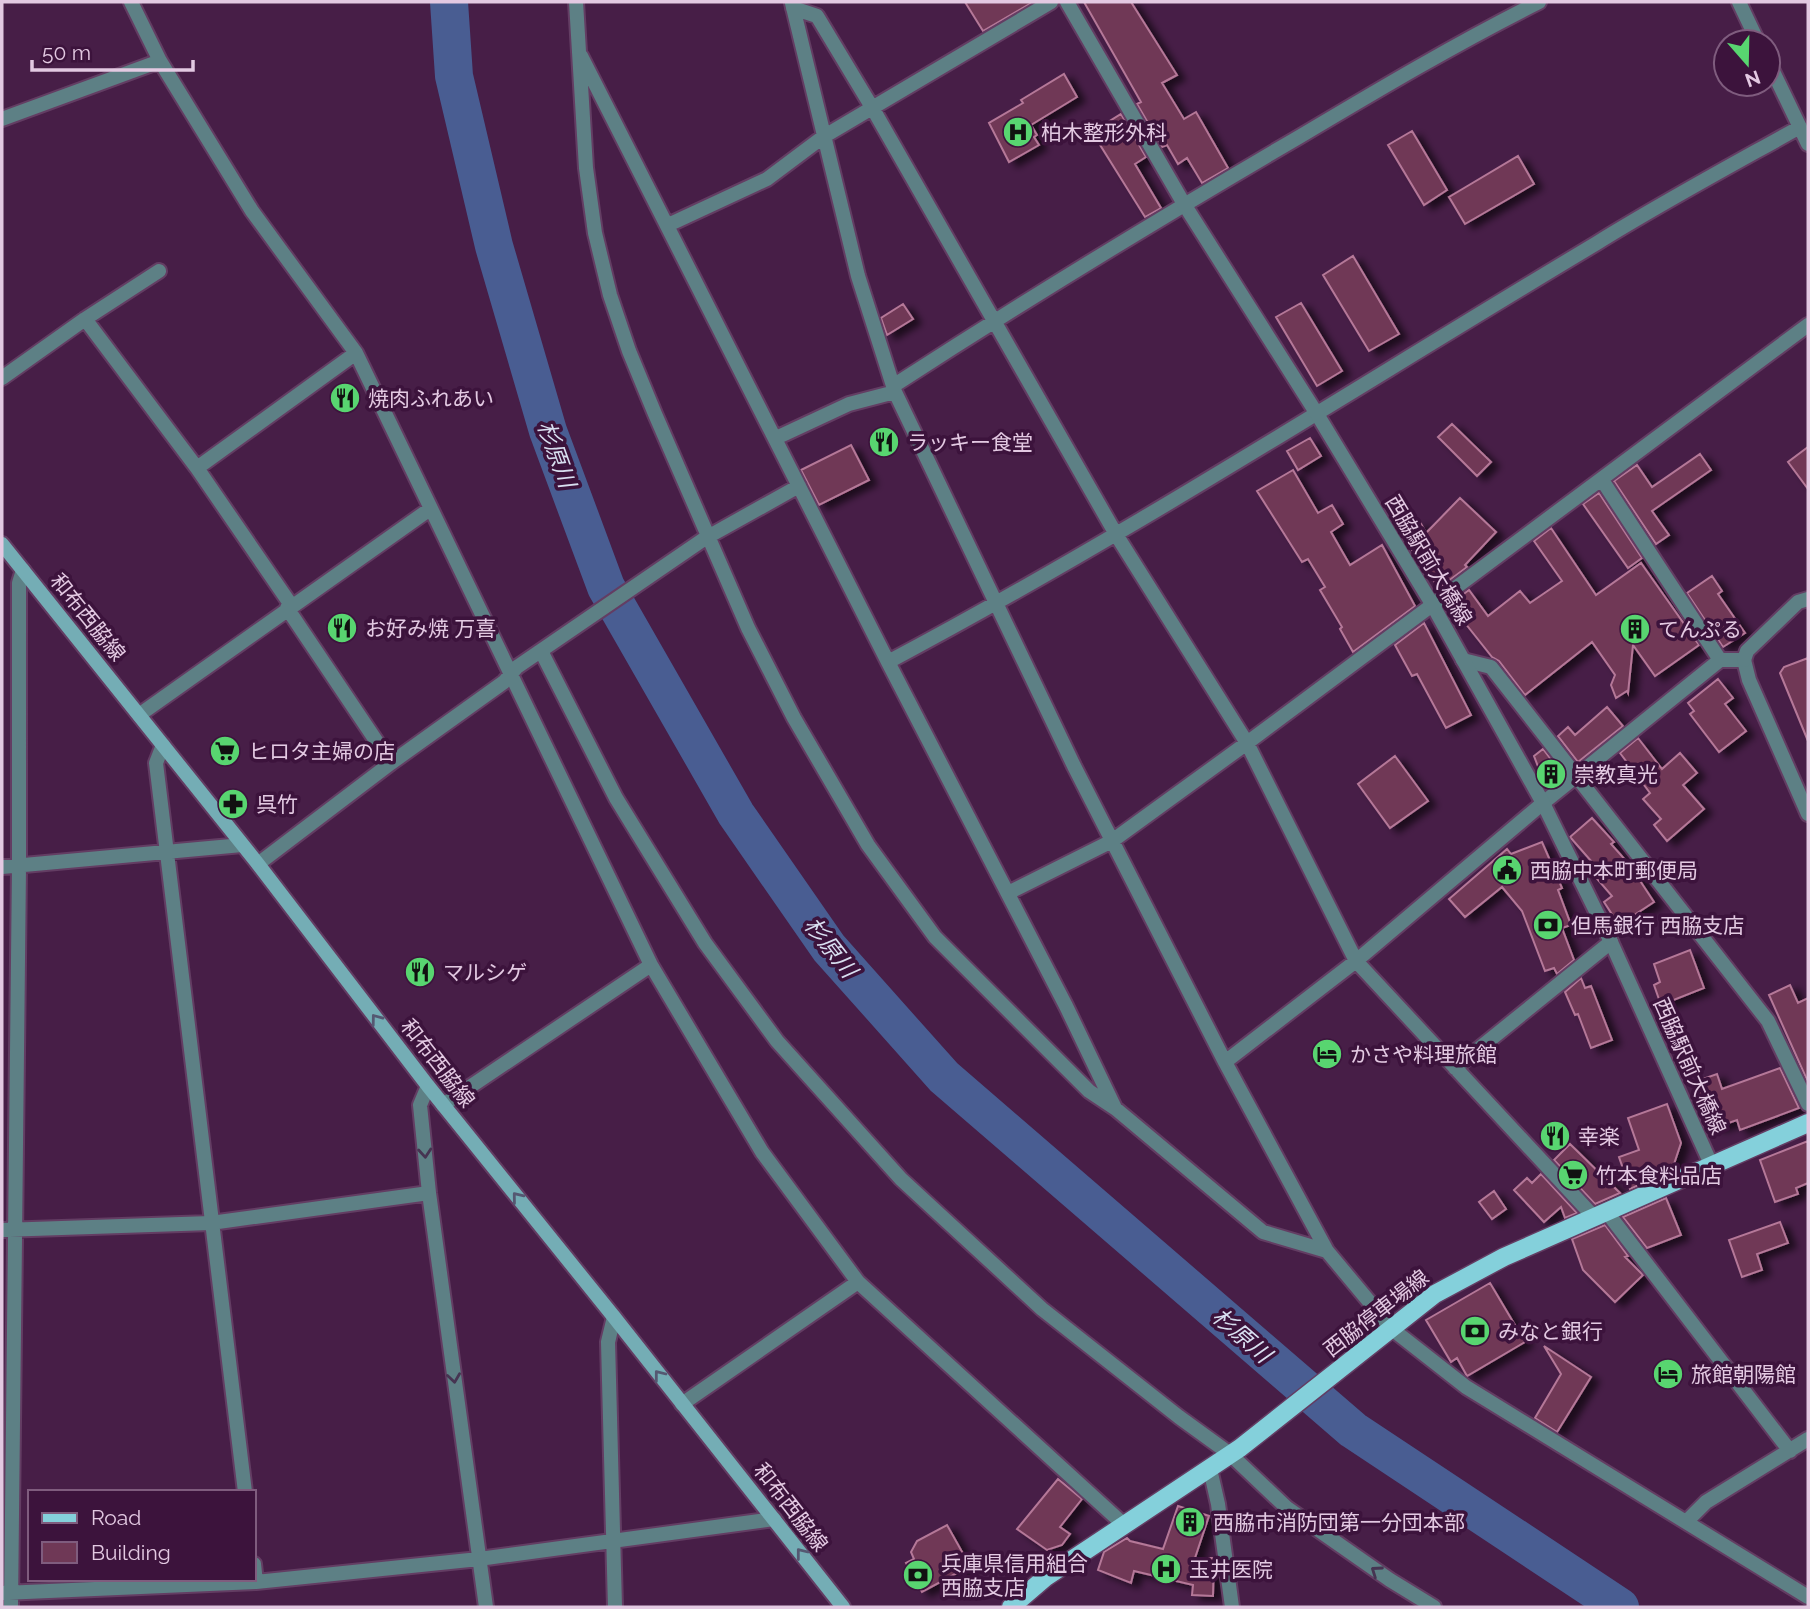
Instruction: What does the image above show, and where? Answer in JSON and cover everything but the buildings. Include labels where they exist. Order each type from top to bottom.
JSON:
[{"type":"main road","name":"和布西脇線","points":[[2,544],[258,864],[443,1105],[843,1607]]},
{"type":"main road","name":"西脇停車場線","points":[[1011,1607],[1046,1577],[1235,1451],[1435,1294],[1504,1257],[1808,1123]]},
{"type":"street","points":[[131,2],[160,61],[252,211],[356,353],[651,965],[762,1152],[858,1282],[1123,1524]]},
{"type":"street","points":[[576,2],[590,194],[595,233],[610,295],[650,401],[748,628],[794,718],[868,845],[935,937],[1080,1082],[1263,1232],[1327,1251]]},
{"type":"street","points":[[668,225],[767,179],[823,137],[1051,2]]},
{"type":"street","name":"西脇駅前大橋線","points":[[1067,2],[1184,204],[1317,414],[1432,604],[1543,803],[1611,942],[1710,1164]]},
{"type":"street","points":[[776,438],[849,404],[894,389],[994,320],[1184,204],[1472,36],[1539,2]]},
{"type":"street","points":[[1739,2],[1752,28]]},
{"type":"street","points":[[792,5],[817,16],[873,109],[1117,536],[1247,743],[1356,961],[1455,1068],[1600,1214],[1790,1451]]},
{"type":"street","points":[[792,5],[858,276],[894,389],[1112,841],[1225,1062],[1327,1251],[1392,1329],[1466,1387],[1808,1597]]},
{"type":"street","points":[[578,48],[888,662],[1009,892],[1116,1109]]},
{"type":"street","points":[[2,119],[160,61]]},
{"type":"street","points":[[1782,90],[1808,144]]},
{"type":"street","points":[[888,662],[996,605],[1117,536],[1599,241],[1800,127]]},
{"type":"street","points":[[2,378],[159,271]]},
{"type":"street","points":[[85,319],[197,468],[391,763]]},
{"type":"street","points":[[1009,892],[1112,841],[1808,325]]},
{"type":"street","points":[[197,468],[356,353]]},
{"type":"street","points":[[1602,480],[1720,660]]},
{"type":"street","points":[[258,864],[504,682],[517,667],[707,538],[799,486]]},
{"type":"street","points":[[139,715],[430,509]]},
{"type":"street","points":[[23,570],[19,583],[19,867],[9,1230],[8,1598],[256,1582],[479,1559],[774,1519]]},
{"type":"street","points":[[1808,599],[1798,602],[1747,651],[1744,660],[1749,680],[1808,814]]},
{"type":"street","points":[[544,649],[616,798],[705,943],[776,1041],[901,1179],[1042,1309],[1179,1417],[1235,1451],[1287,1508],[1390,1580],[1434,1607]]},
{"type":"street","points":[[1463,660],[1491,667],[1768,1021],[1808,1104]]},
{"type":"street","points":[[1225,1062],[1356,961],[1543,803],[1720,660],[1744,660]]},
{"type":"street","points":[[163,745],[156,762],[245,1490]]},
{"type":"street","points":[[2,867],[242,845]]},
{"type":"street","points":[[1455,1068],[1611,942]]},
{"type":"street","points":[[443,1105],[651,965]]},
{"type":"street","points":[[428,1086],[420,1105],[429,1193],[486,1607]]},
{"type":"street","points":[[9,1230],[211,1223],[429,1193]]},
{"type":"street","points":[[682,1404],[858,1282]]},
{"type":"street","points":[[614,1317],[608,1342],[615,1607]]},
{"type":"street","points":[[1686,1522],[1706,1502],[1808,1439]]},
{"type":"street","points":[[1210,1469],[1218,1504],[1233,1607]]},
{"type":"waterway","name":"杉原川","points":[[449,2],[454,76],[494,246],[548,431],[606,587],[736,814],[829,948],[944,1077],[1353,1430],[1620,1607]]},
{"type":"place","name":"柏木整形外科","points":[[1018,132]]},
{"type":"place","name":"焼肉ふれあい","points":[[345,398]]},
{"type":"place","name":"ラッキー食堂","points":[[884,442]]},
{"type":"place","name":"お好み焼 万喜","points":[[342,628]]},
{"type":"place","name":"てんぷる","points":[[1635,629]]},
{"type":"place","name":"ヒロタ主婦の店","points":[[225,751]]},
{"type":"place","name":"崇教真光","points":[[1551,774]]},
{"type":"place","name":"呉竹","points":[[233,804]]},
{"type":"place","name":"西脇中本町郵便局","points":[[1507,870]]},
{"type":"place","name":"但馬銀行 西脇支店","points":[[1548,925]]},
{"type":"place","name":"マルシゲ","points":[[420,972]]},
{"type":"place","name":"かさや料理旅館","points":[[1327,1054]]},
{"type":"place","name":"幸楽","points":[[1555,1136]]},
{"type":"place","name":"竹本食料品店","points":[[1573,1175]]},
{"type":"place","name":"みなと銀行","points":[[1475,1331]]},
{"type":"place","name":"旅館朝陽館","points":[[1668,1374]]},
{"type":"place","name":"西脇市消防団第一分団本部","points":[[1190,1522]]},
{"type":"place","name":"玉井医院","points":[[1166,1569]]},
{"type":"place","name":"兵庫県信用組合 西脇支店","points":[[918,1575]]}]
